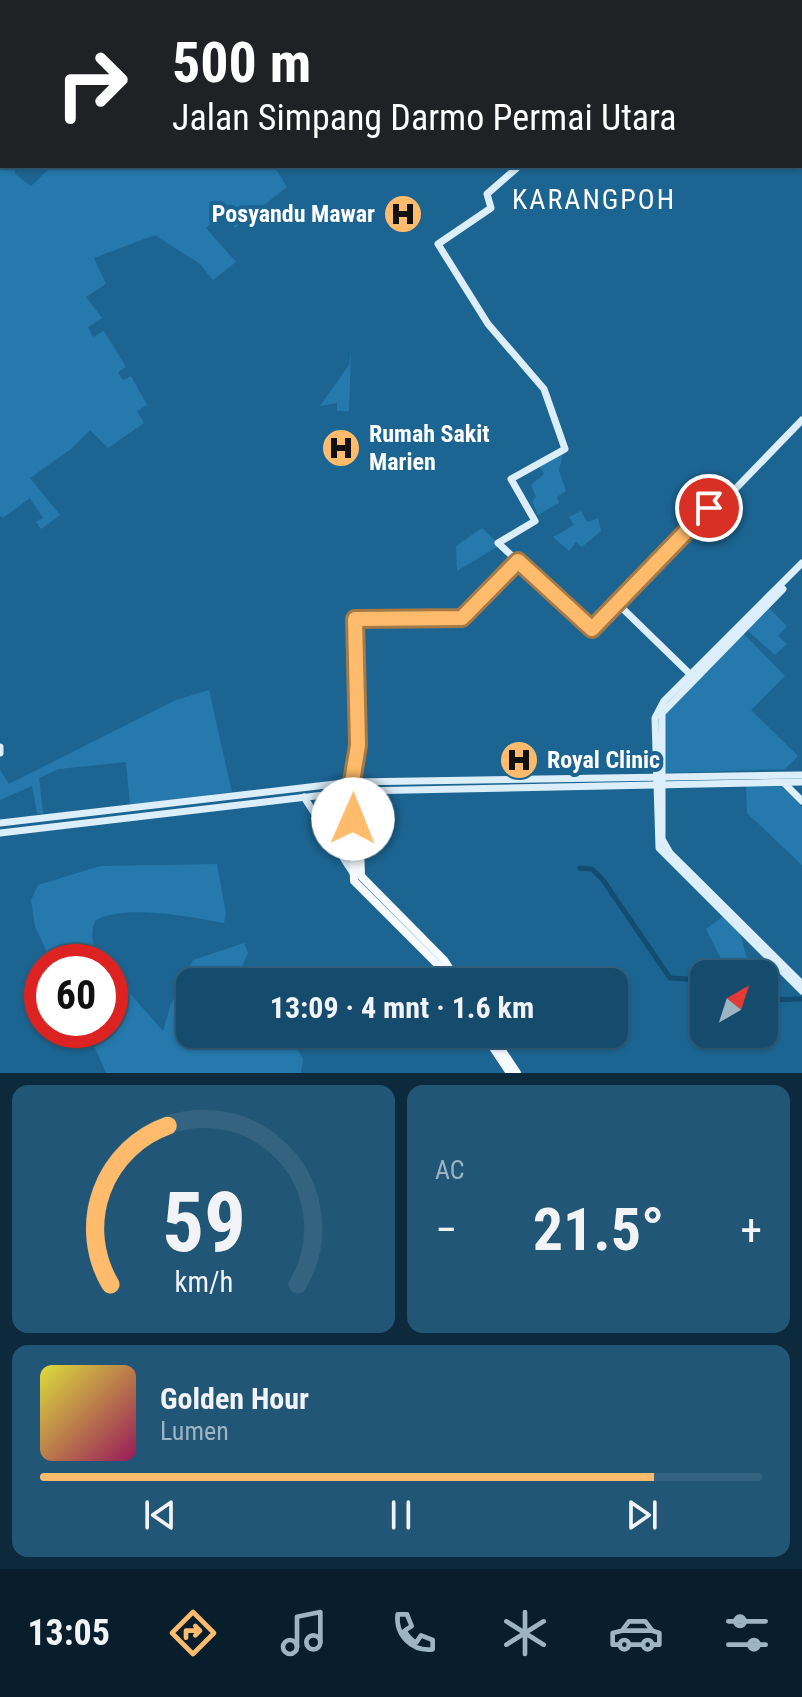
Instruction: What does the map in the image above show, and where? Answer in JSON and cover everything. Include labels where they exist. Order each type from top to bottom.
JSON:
[{"type":"main road","points":[[355,786],[353,873],[358,885],[444,960],[449,968]]},
{"type":"main road","points":[[355,786],[361,876],[440,968]]},
{"type":"main road","points":[[495,1048],[510,1073]]},
{"type":"main road","points":[[498,1048],[517,1073]]},
{"type":"street","points":[[517,168],[487,194],[491,208],[438,244],[488,324],[544,389],[565,449],[511,479],[535,521],[511,532],[498,543],[594,631],[802,413]]},
{"type":"street","points":[[664,558],[802,420]]},
{"type":"street","points":[[355,786],[355,619],[462,618],[518,561]]},
{"type":"street","points":[[740,630],[802,563]]},
{"type":"street","points":[[802,569],[691,678],[662,713],[659,779],[663,843],[802,991]]},
{"type":"street","points":[[618,606],[691,678]]},
{"type":"street","points":[[786,779],[802,775]]},
{"type":"street","points":[[0,833],[118,820],[210,804],[231,797],[355,786],[659,779],[786,779],[802,782]]},
{"type":"street","points":[[786,779],[801,795]]},
{"type":"street","points":[[0,823],[118,810],[210,804],[231,806],[304,797],[355,786]]},
{"type":"street","points":[[231,797],[231,806]]},
{"type":"street","points":[[304,797],[353,873]]},
{"type":"street","points":[[118,810],[114,816],[118,820]]},
{"type":"street","points":[[80,814],[81,824]]},
{"type":"street","points":[[745,931],[802,984]]},
{"type":"shaded area","points":[[0,168],[14,168],[15,174],[31,186],[50,168],[275,168],[287,187],[235,228],[224,211],[206,228],[236,262],[213,280],[200,264],[155,235],[94,258],[106,284],[86,297],[102,318],[88,327],[93,337],[104,331],[126,367],[118,372],[123,380],[131,376],[147,405],[137,411],[144,423],[108,448],[90,430],[71,449],[30,478],[60,515],[41,529],[36,522],[43,518],[30,498],[3,518],[0,516]]},
{"type":"shaded area","points":[[351,353],[349,411],[337,411],[337,403],[320,406],[349,365]]},
{"type":"shaded area","points":[[563,454],[559,470],[566,491],[557,497],[559,503],[538,515],[532,501],[536,497],[531,485],[544,474],[540,467]]},
{"type":"shaded area","points":[[581,511],[587,522],[598,518],[601,531],[582,547],[576,542],[569,551],[553,537],[574,525],[569,517]]},
{"type":"shaded area","points":[[482,528],[500,545],[457,571],[456,546]]},
{"type":"shaded area","points":[[768,607],[787,626],[778,636],[787,644],[775,655],[747,630]]},
{"type":"shaded area","points":[[743,633],[785,676],[751,710],[798,756],[785,769],[664,773],[663,718],[668,706]]},
{"type":"shaded area","points":[[209,690],[232,792],[130,805],[126,762],[59,769],[39,778],[43,814],[37,813],[32,786],[0,800],[0,770],[9,784],[176,700]]},
{"type":"shaded area","points":[[780,785],[802,807],[802,865],[747,813],[746,786]]},
{"type":"shaded area","points":[[217,864],[226,913],[224,923],[158,913],[122,913],[95,921],[92,932],[94,944],[43,944],[35,927],[31,900],[38,885],[100,866]]},
{"type":"shaded area","points":[[725,915],[739,931],[748,960],[722,960],[706,929]]},
{"type":"shaded area","points":[[244,943],[248,953],[241,968],[189,968],[193,960]]},
{"type":"shaded area","points":[[128,991],[163,1031],[176,994],[176,1048],[296,1048],[303,1059],[301,1073],[106,1073],[94,1048],[128,1048]]},
{"type":"waterway","points":[[580,868],[592,869],[603,880],[670,978],[690,979]]},
{"type":"waterway","points":[[778,1000],[802,999]]},
{"type":"place","name":"Posyandu Mawar","points":[[403,214]]},
{"type":"place","name":"Rumah Sakit Marien","points":[[341,448]]},
{"type":"place","name":"Royal Clinic","points":[[519,760]]},
{"type":"district","name":"KARANGPOH","points":[[594,199]]},
{"type":"route","points":[[353,819],[352,782],[358,745],[355,619],[462,618],[518,561],[592,629],[709,508]]}]
